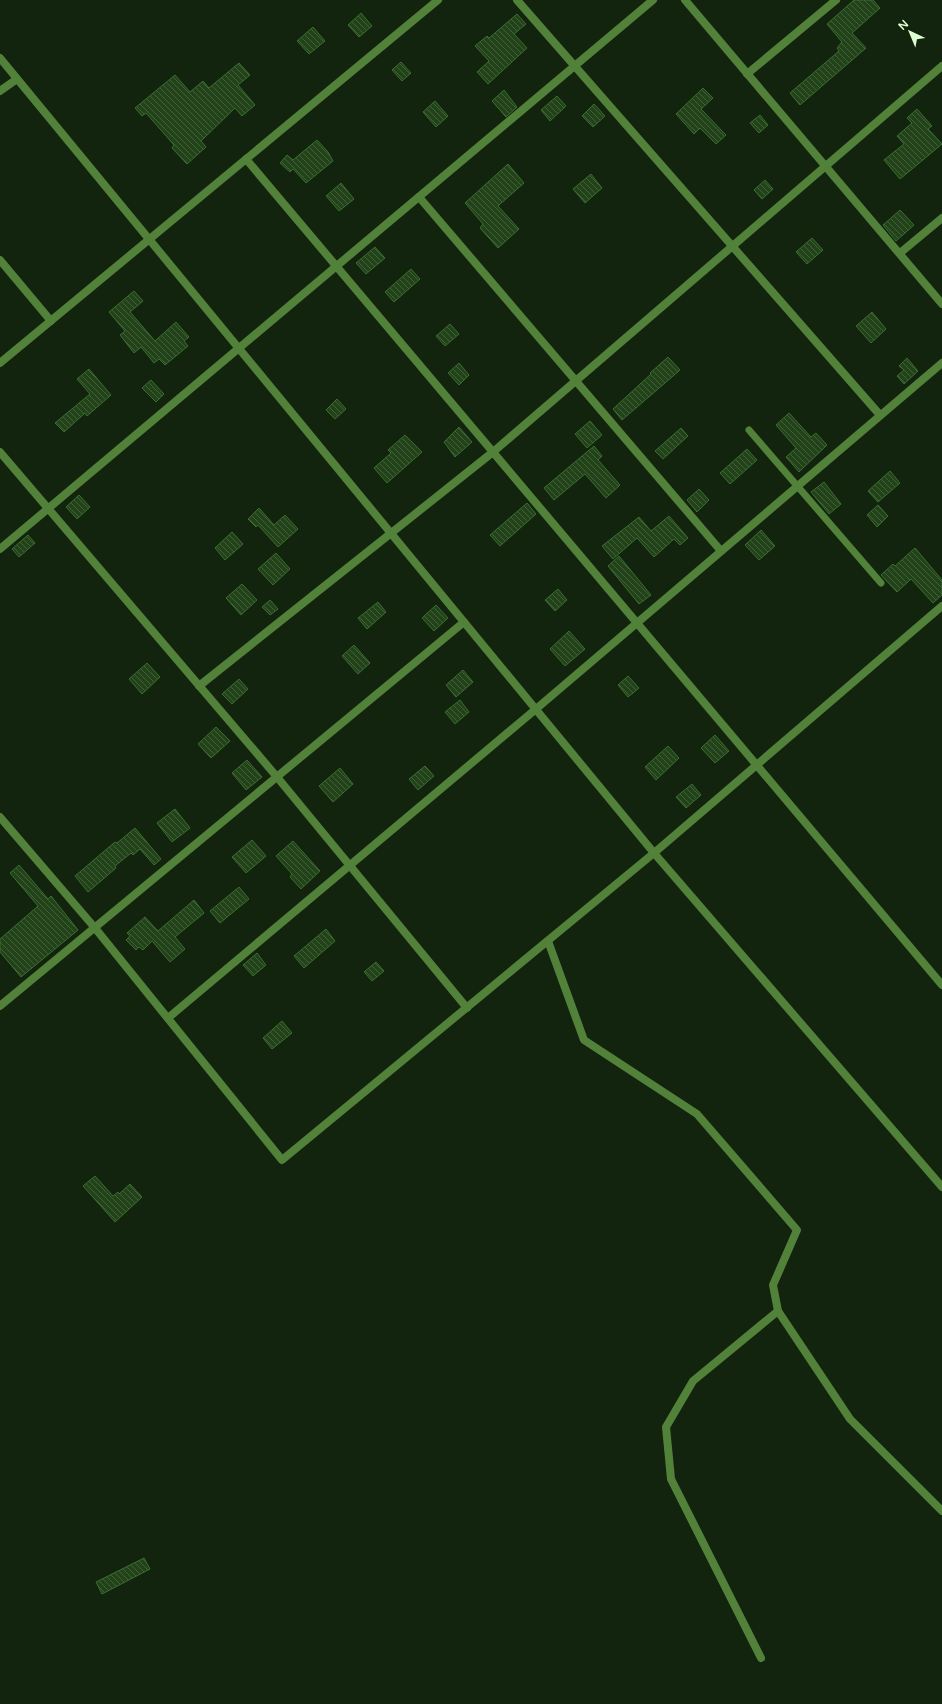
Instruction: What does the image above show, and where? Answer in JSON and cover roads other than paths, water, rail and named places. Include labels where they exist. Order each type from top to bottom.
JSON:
[{"type":"street","points":[[0,363],[438,0]]},
{"type":"street","points":[[517,0],[880,415]]},
{"type":"street","points":[[0,549],[653,0]]},
{"type":"street","points":[[685,0],[942,304]]},
{"type":"street","points":[[747,74],[836,0]]},
{"type":"street","points":[[0,58],[654,853],[942,1187]]},
{"type":"street","points":[[199,686],[493,452],[942,66]]},
{"type":"street","points":[[0,91],[17,79]]},
{"type":"street","points":[[246,159],[942,985]]},
{"type":"street","points":[[419,197],[721,551]]},
{"type":"street","points":[[900,253],[942,218]]},
{"type":"street","points":[[0,260],[51,321]]},
{"type":"street","points":[[168,1018],[536,709],[942,362]]},
{"type":"street","points":[[0,452],[277,777],[467,1008]]},
{"type":"street","points":[[0,817],[95,928],[282,1160],[654,853],[942,606]]},
{"type":"street","points":[[0,1006],[464,622]]},
{"type":"street","points":[[548,941],[584,1040],[697,1114],[797,1230],[774,1285],[778,1311],[850,1419],[942,1511]]},
{"type":"street","points":[[761,1658],[671,1478],[666,1427],[693,1381],[778,1311]]},
{"type":"lane","points":[[749,430],[881,583]]}]
